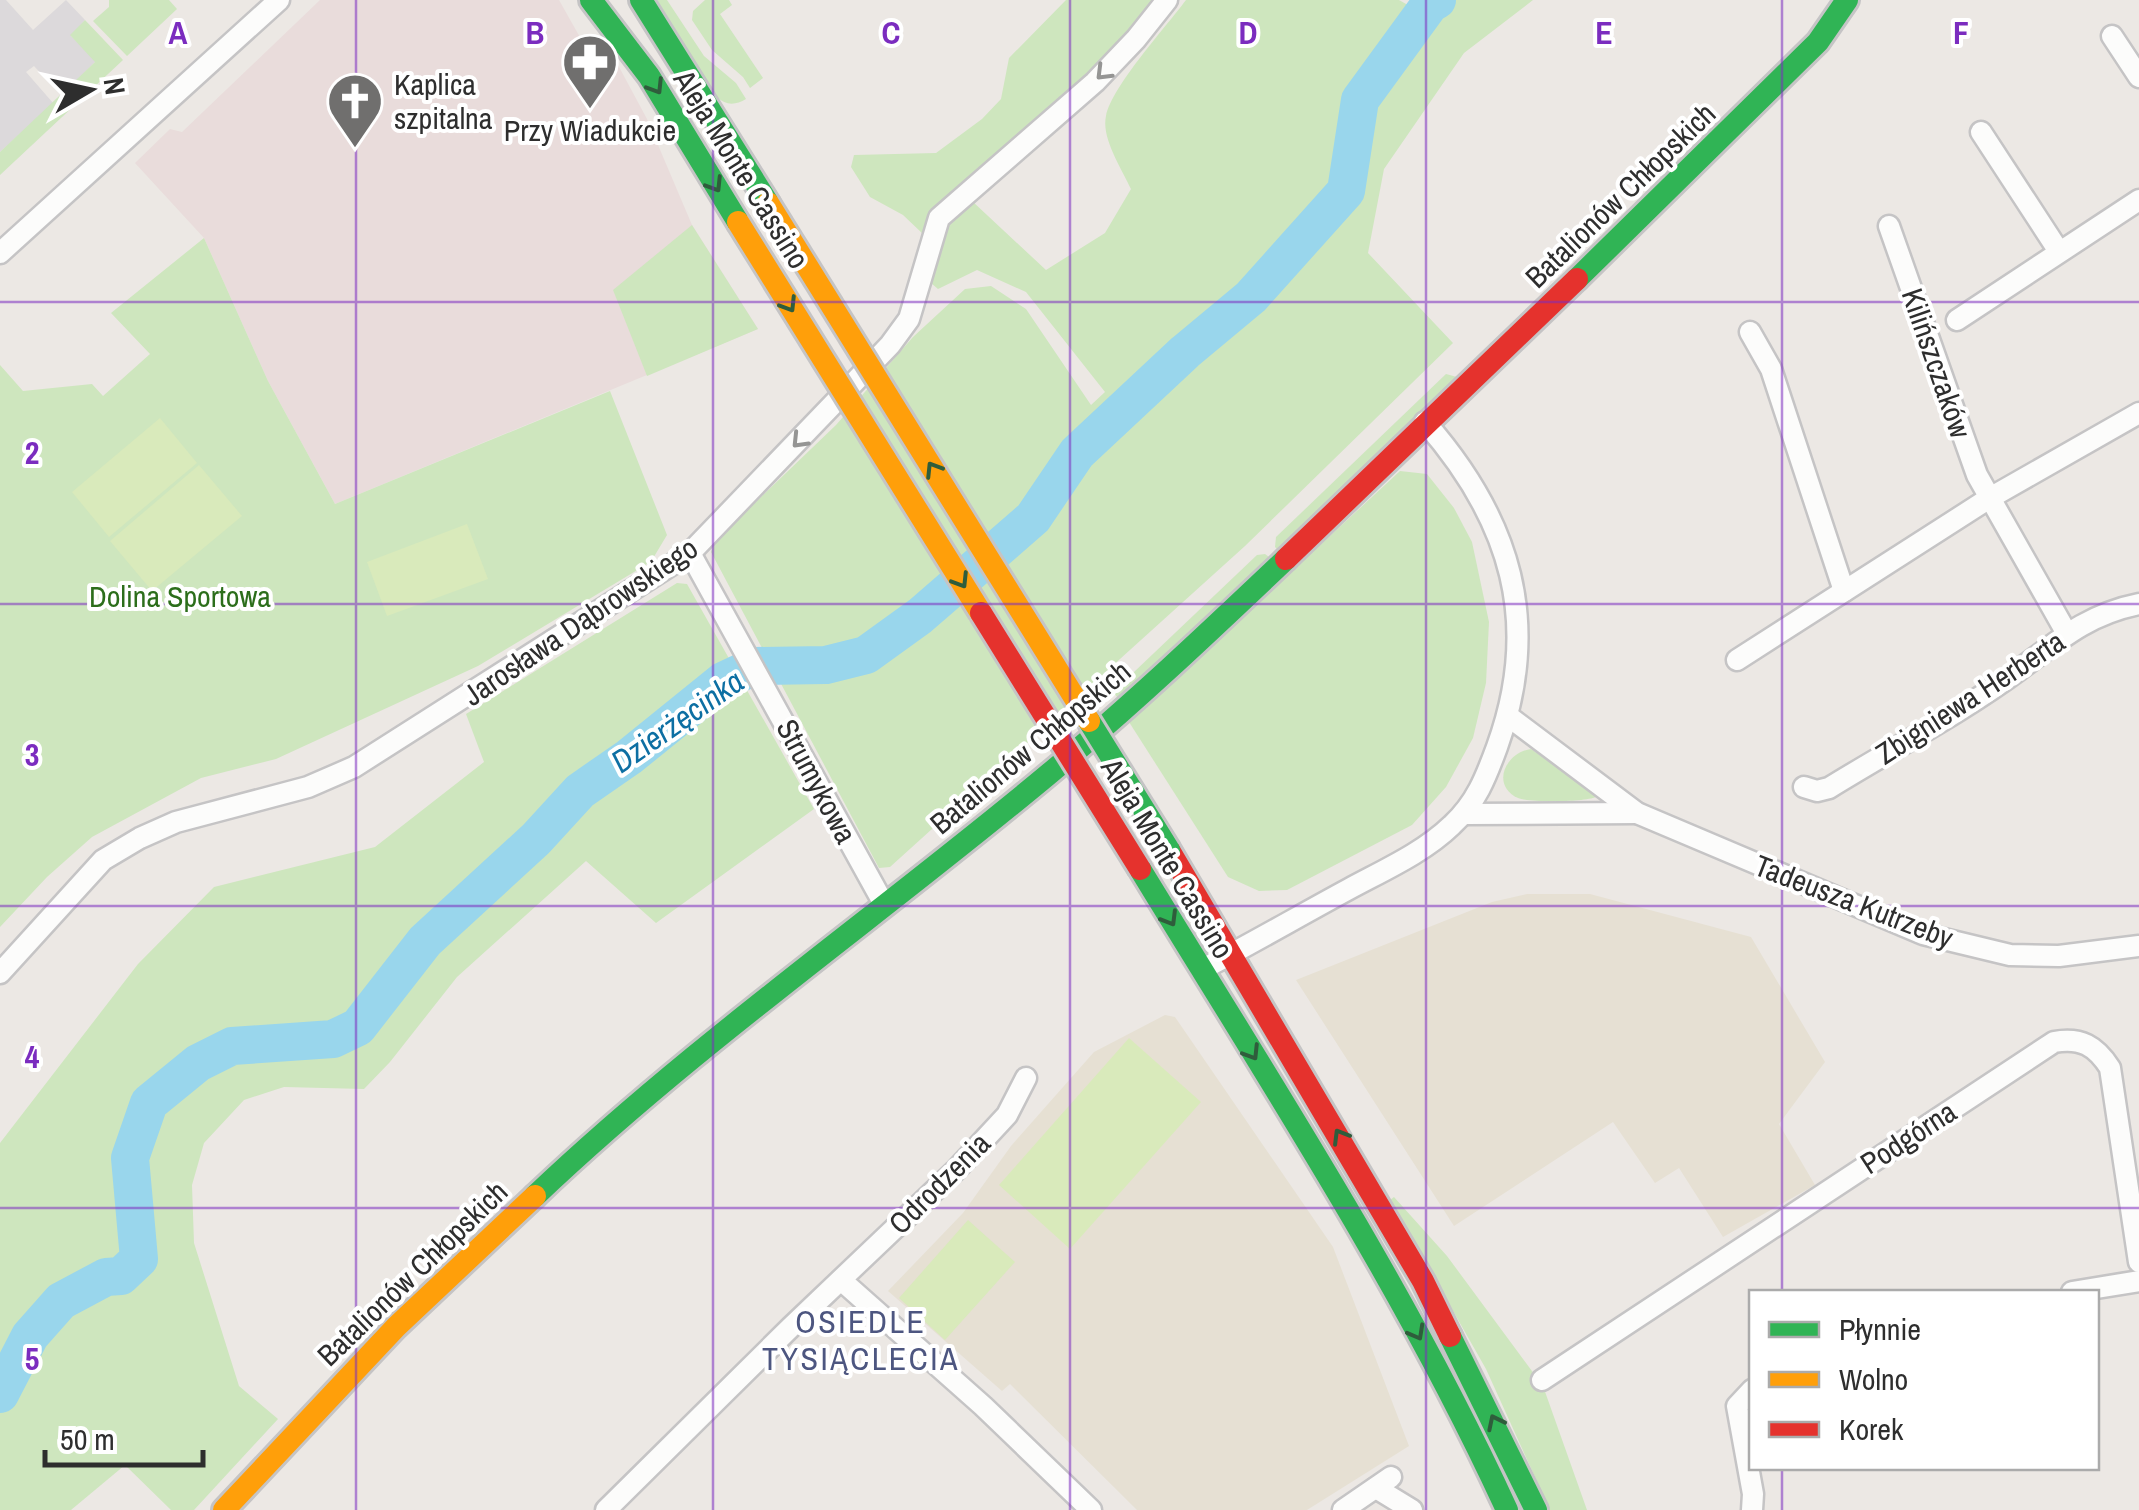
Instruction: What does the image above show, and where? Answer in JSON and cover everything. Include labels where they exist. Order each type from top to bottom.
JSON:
[{"type":"street","points":[[0,252],[278,0]]},
{"type":"street","name":"Aleja Monte Cassino","points":[[591,0],[649,76],[1346,1206],[1464,1416],[1507,1510]]},
{"type":"street","name":"Aleja Monte Cassino","points":[[642,0],[1232,954],[1424,1281],[1536,1510]]},
{"type":"street","name":"Jarosława Dąbrowskiego","points":[[0,972],[103,860],[176,822],[308,787],[354,767],[690,553],[890,346],[909,318],[939,218],[1095,82],[1136,40],[1166,0]]},
{"type":"street","name":"Batalionów Chłopskich","points":[[224,1510],[325,1399],[494,1232],[682,1069],[1119,714],[1736,126],[1818,42],[1848,0]]},
{"type":"street","points":[[2112,36],[2139,77]]},
{"type":"street","points":[[1981,132],[2058,250]]},
{"type":"street","points":[[1956,320],[2139,200]]},
{"type":"street","name":"Kilińszczaków","points":[[1889,226],[1988,499],[2066,632]]},
{"type":"street","points":[[1750,332],[1771,368],[1844,590]]},
{"type":"street","points":[[1737,660],[1988,499],[2139,414]]},
{"type":"street","points":[[1201,970],[1420,850],[1464,814],[1481,790],[1513,700],[1520,637],[1508,568],[1485,510],[1426,422]]},
{"type":"street","name":"Strumykowa","points":[[690,553],[885,906]]},
{"type":"street","name":"Zbigniewa Herberta","points":[[1804,787],[1817,791],[1830,788],[2021,669],[2066,632],[2116,608],[2139,604]]},
{"type":"street","name":"Tadeusza Kutrzeby","points":[[1508,716],[1638,813],[1922,934],[2010,954],[2059,956],[2139,946]]},
{"type":"street","name":"Tadeusza Kutrzeby","points":[[1464,814],[1638,813]]},
{"type":"street","name":"Podgórna","points":[[1542,1380],[2054,1042],[2084,1042],[2110,1068],[2139,1262]]},
{"type":"street","name":"Odrodzenia","points":[[606,1510],[956,1170],[1008,1114],[1026,1078]]},
{"type":"street","points":[[841,1280],[984,1406],[1092,1510]]},
{"type":"street","points":[[2083,1290],[2139,1280]]},
{"type":"street","points":[[1749,1393],[1738,1406],[1753,1494],[1752,1510]]},
{"type":"street","points":[[1343,1510],[1384,1483],[1412,1510]]},
{"type":"shaded area","points":[[0,0],[6,0],[33,30],[66,0],[85,20],[71,36],[96,61],[61,95],[34,66],[26,72],[53,103],[0,152]]},
{"type":"shaded area","points":[[320,0],[559,0],[590,55],[604,49],[618,65],[647,119],[692,225],[758,329],[335,504],[268,381],[204,238],[135,163],[170,129],[182,132]]},
{"type":"shaded area","points":[[1527,894],[1590,894],[1751,937],[1825,1062],[1779,1124],[1815,1185],[1723,1237],[1679,1168],[1655,1183],[1613,1122],[1454,1226],[1296,980],[1492,902]]},
{"type":"shaded area","points":[[1165,1015],[1175,1017],[1333,1247],[1409,1446],[1307,1510],[1137,1510],[1010,1384],[1002,1391],[888,1291],[963,1213],[1011,1146],[1094,1052]]},
{"type":"green space","points":[[109,0],[169,0],[177,9],[127,56],[93,21],[109,7]]},
{"type":"green space","points":[[657,0],[667,0],[704,56],[736,83],[746,99],[731,104],[717,97]]},
{"type":"green space","points":[[705,0],[729,0],[732,5],[720,14],[763,78],[750,88],[712,50],[692,20],[693,11]]},
{"type":"green space","points":[[1066,0],[1156,0],[1096,71],[1013,149],[940,203],[928,216],[923,234],[903,215],[870,197],[851,167],[854,155],[936,153],[982,119],[1001,99],[1009,58]]},
{"type":"green space","points":[[1186,0],[1399,0],[1415,9],[1421,0],[1533,0],[1464,53],[1384,169],[1368,253],[1453,343],[1245,546],[890,867],[879,868],[711,552],[715,541],[836,425],[913,337],[965,289],[991,286],[1026,309],[1091,405],[1105,392],[1026,292],[977,270],[938,289],[924,277],[948,219],[972,201],[1046,270],[1105,233],[1131,189],[1107,134],[1110,104]]},
{"type":"green space","points":[[85,20],[123,60],[0,175],[0,152],[95,62],[70,35]]},
{"type":"green space","points":[[692,225],[758,329],[647,376],[613,290]]},
{"type":"green space","name":"Dolina Sportowa","points":[[204,238],[268,381],[335,504],[610,391],[667,535],[644,566],[478,666],[276,759],[201,778],[92,837],[0,927],[0,365],[23,391],[92,384],[103,396],[150,354],[111,313]]},
{"type":"green space","points":[[1446,374],[1457,377],[1277,549],[1276,537]]},
{"type":"green space","points":[[160,418],[197,463],[109,537],[72,492]]},
{"type":"green space","points":[[199,465],[242,516],[152,591],[110,541]]},
{"type":"green space","points":[[1400,471],[1427,474],[1454,508],[1472,542],[1489,622],[1486,683],[1473,738],[1446,787],[1412,825],[1287,890],[1259,891],[1228,877],[1129,722]]},
{"type":"green space","points":[[467,524],[488,579],[387,616],[367,562]]},
{"type":"green space","points":[[1257,555],[1269,557],[1118,698],[1113,692]]},
{"type":"green space","points":[[677,583],[687,584],[814,809],[656,923],[586,861],[457,977],[364,1089],[284,1087],[244,1100],[204,1143],[192,1185],[194,1243],[239,1386],[278,1419],[194,1510],[171,1510],[125,1465],[71,1510],[0,1510],[0,1143],[138,964],[214,887],[375,847],[484,762],[466,714]]},
{"type":"green space","points":[[1531,749],[1596,797],[1534,801],[1509,792],[1503,778],[1509,762]]},
{"type":"green space","points":[[1129,1038],[1201,1102],[1070,1249],[999,1185]]},
{"type":"green space","points":[[1394,1197],[1447,1256],[1543,1386],[1587,1510],[1550,1510],[1486,1369],[1390,1200]]},
{"type":"green space","points":[[968,1220],[1015,1262],[945,1340],[899,1298]]},
{"type":"waterway","name":"Dzierżęcinka","points":[[0,1394],[30,1336],[61,1301],[106,1277],[121,1276],[139,1259],[130,1158],[149,1103],[198,1063],[232,1046],[333,1039],[358,1027],[425,941],[536,839],[580,791],[723,681],[755,666],[826,665],[866,655],[920,616],[1033,518],[1077,453],[1185,352],[1251,297],[1346,191],[1360,100],[1430,4],[1437,0]]},
{"type":"traffic: fast","points":[[591,0],[649,76],[738,222]]},
{"type":"traffic: fast","points":[[641,0],[768,203]]},
{"type":"traffic: fast","points":[[1577,279],[1818,42],[1847,0]]},
{"type":"traffic: fast","points":[[535,1196],[659,1085],[1081,747],[1286,559]]},
{"type":"traffic: fast","points":[[1089,721],[1169,850]]},
{"type":"traffic: fast","points":[[1140,869],[1379,1264],[1507,1510]]},
{"type":"traffic: fast","points":[[1450,1336],[1536,1510]]},
{"type":"traffic: slow","points":[[768,203],[1089,721]]},
{"type":"traffic: slow","points":[[738,222],[981,613]]},
{"type":"traffic: slow","points":[[224,1510],[396,1327],[535,1196]]},
{"type":"traffic: jam","points":[[1286,559],[1577,279]]},
{"type":"traffic: jam","points":[[981,613],[1140,869]]},
{"type":"traffic: jam","points":[[1169,850],[1423,1281],[1450,1336]]},
{"type":"place","name":"Przy Wiadukcie","points":[[590,111]]},
{"type":"place","name":"Kaplica szpitalna","points":[[355,150]]},
{"type":"district","name":"OSIEDLE TYSIĄCLECIA","points":[[861,1340]]}]
